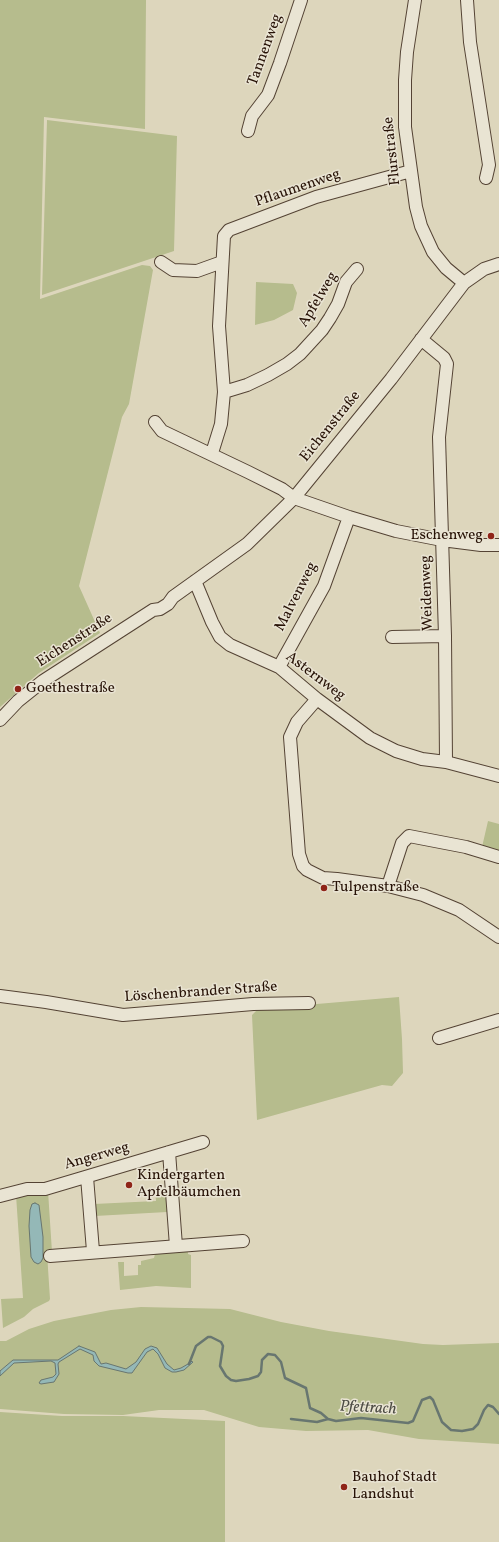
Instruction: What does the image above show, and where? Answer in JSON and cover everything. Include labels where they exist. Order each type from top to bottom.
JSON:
[{"type":"street","name":"Tannenweg","points":[[248,131],[252,116],[268,95],[301,0]]},
{"type":"street","name":"Flurstraße","points":[[415,0],[405,80],[405,127],[416,207],[425,238],[438,260],[464,283]]},
{"type":"street","points":[[467,0],[470,42],[489,165],[486,178]]},
{"type":"street","name":"Pflaumenweg","points":[[212,453],[221,424],[224,392],[219,326],[224,236],[229,230],[316,197],[410,171]]},
{"type":"street","points":[[161,262],[173,270],[197,271],[222,262]]},
{"type":"street","name":"Eichenstraße","points":[[0,720],[18,701],[43,681],[153,610],[160,609],[168,604],[173,597],[247,544],[294,498],[391,379],[464,283],[484,268],[499,264]]},
{"type":"street","name":"Apfelweg","points":[[224,392],[247,385],[268,375],[287,364],[300,354],[322,330],[338,304],[346,282],[357,269]]},
{"type":"street","name":"Weidenweg","points":[[420,339],[444,358],[447,364],[439,437],[445,636],[446,762]]},
{"type":"street","points":[[155,422],[162,431],[212,453],[282,489],[294,498],[396,531],[442,540],[481,545],[499,545]]},
{"type":"street","name":"Malvenweg","points":[[279,666],[324,586],[349,517]]},
{"type":"street","name":"Asternweg","points":[[195,581],[220,637],[230,646],[279,666],[317,699],[370,738],[396,751],[499,776]]},
{"type":"street","points":[[392,637],[445,636]]},
{"type":"street","points":[[317,699],[297,722],[290,737],[299,854],[301,862],[307,870],[323,878],[388,886],[423,895],[459,910],[499,937]]},
{"type":"street","points":[[388,886],[402,843],[409,836],[466,847],[499,857]]},
{"type":"street","name":"Löschenbrander Straße","points":[[0,996],[123,1015],[252,1004],[309,1003]]},
{"type":"street","points":[[438,1038],[499,1020]]},
{"type":"street","name":"Angerweg","points":[[0,1196],[27,1189],[45,1188],[87,1177],[203,1142]]},
{"type":"street","points":[[168,1152],[176,1246]]},
{"type":"street","points":[[87,1177],[93,1251]]},
{"type":"street","points":[[50,1256],[93,1251],[243,1241]]},
{"type":"green space","points":[[0,0],[146,0],[145,129],[44,117],[40,299],[142,265],[150,266],[153,270],[129,404],[122,417],[79,586],[100,633],[39,673],[0,707]]},
{"type":"green space","points":[[47,120],[177,136],[174,251],[42,295]]},
{"type":"green space","points":[[256,282],[293,284],[297,293],[293,310],[274,320],[255,325]]},
{"type":"green space","points":[[488,821],[499,824],[499,852],[482,847]]},
{"type":"green space","points":[[399,997],[403,1073],[392,1086],[382,1085],[257,1120],[252,1015],[258,1009]]},
{"type":"green space","points":[[166,1188],[167,1212],[95,1216],[94,1204],[156,1201],[155,1189]]},
{"type":"green space","points":[[48,1191],[52,1252],[47,1253],[50,1299],[49,1301],[33,1309],[24,1317],[3,1328],[1,1299],[23,1298],[16,1195],[21,1193],[30,1196]]},
{"type":"green space","points":[[188,1249],[188,1254],[191,1255],[191,1288],[156,1286],[120,1290],[118,1262],[124,1262],[124,1276],[138,1275],[138,1265],[141,1265],[141,1261],[154,1258],[155,1254],[167,1254],[167,1251]]},
{"type":"green space","points":[[141,1307],[230,1309],[281,1322],[329,1331],[423,1344],[443,1345],[499,1343],[499,1444],[419,1439],[368,1430],[306,1431],[259,1427],[204,1410],[159,1410],[123,1415],[64,1414],[0,1409],[0,1341],[6,1341],[29,1329],[54,1321],[111,1310]]},
{"type":"green space","points":[[0,1412],[62,1416],[123,1416],[225,1421],[225,1542],[0,1542]]},
{"type":"water","points":[[35,1203],[39,1205],[43,1237],[43,1258],[38,1264],[34,1262],[31,1257],[29,1226],[30,1210],[32,1204]]},
{"type":"water","points":[[79,1346],[95,1352],[101,1364],[106,1363],[126,1369],[136,1362],[145,1349],[151,1346],[157,1348],[167,1364],[174,1370],[181,1368],[190,1361],[193,1362],[184,1370],[172,1372],[165,1368],[158,1354],[153,1349],[147,1352],[132,1373],[128,1373],[99,1366],[94,1361],[93,1355],[80,1349],[59,1362],[59,1374],[54,1382],[39,1383],[41,1380],[53,1377],[56,1374],[55,1363],[51,1361],[14,1363],[0,1376],[0,1371],[13,1360],[58,1360]]},
{"type":"waterway","name":"Pfettrach","points":[[189,1364],[196,1346],[208,1337],[221,1342],[223,1346],[220,1366],[226,1376],[231,1380],[236,1381],[258,1376],[261,1372],[262,1360],[268,1354],[275,1355],[281,1362],[285,1378],[306,1388],[310,1408],[321,1413],[328,1419],[336,1421],[361,1418],[408,1423],[413,1421],[422,1400],[430,1397],[433,1400],[442,1422],[451,1430],[462,1431],[473,1429],[478,1424],[484,1410],[488,1405],[493,1407],[499,1414]]},
{"type":"waterway","name":"Pfettrach","points":[[291,1419],[317,1422],[328,1419]]},
{"type":"place","name":"Eschenweg","points":[[491,536]]},
{"type":"place","name":"Goethestraße","points":[[18,689]]},
{"type":"place","name":"Tulpenstraße","points":[[324,888]]},
{"type":"place","name":"Kindergarten Apfelbäumchen","points":[[129,1185]]},
{"type":"place","name":"Bauhof Stadt Landshut","points":[[344,1487]]}]
